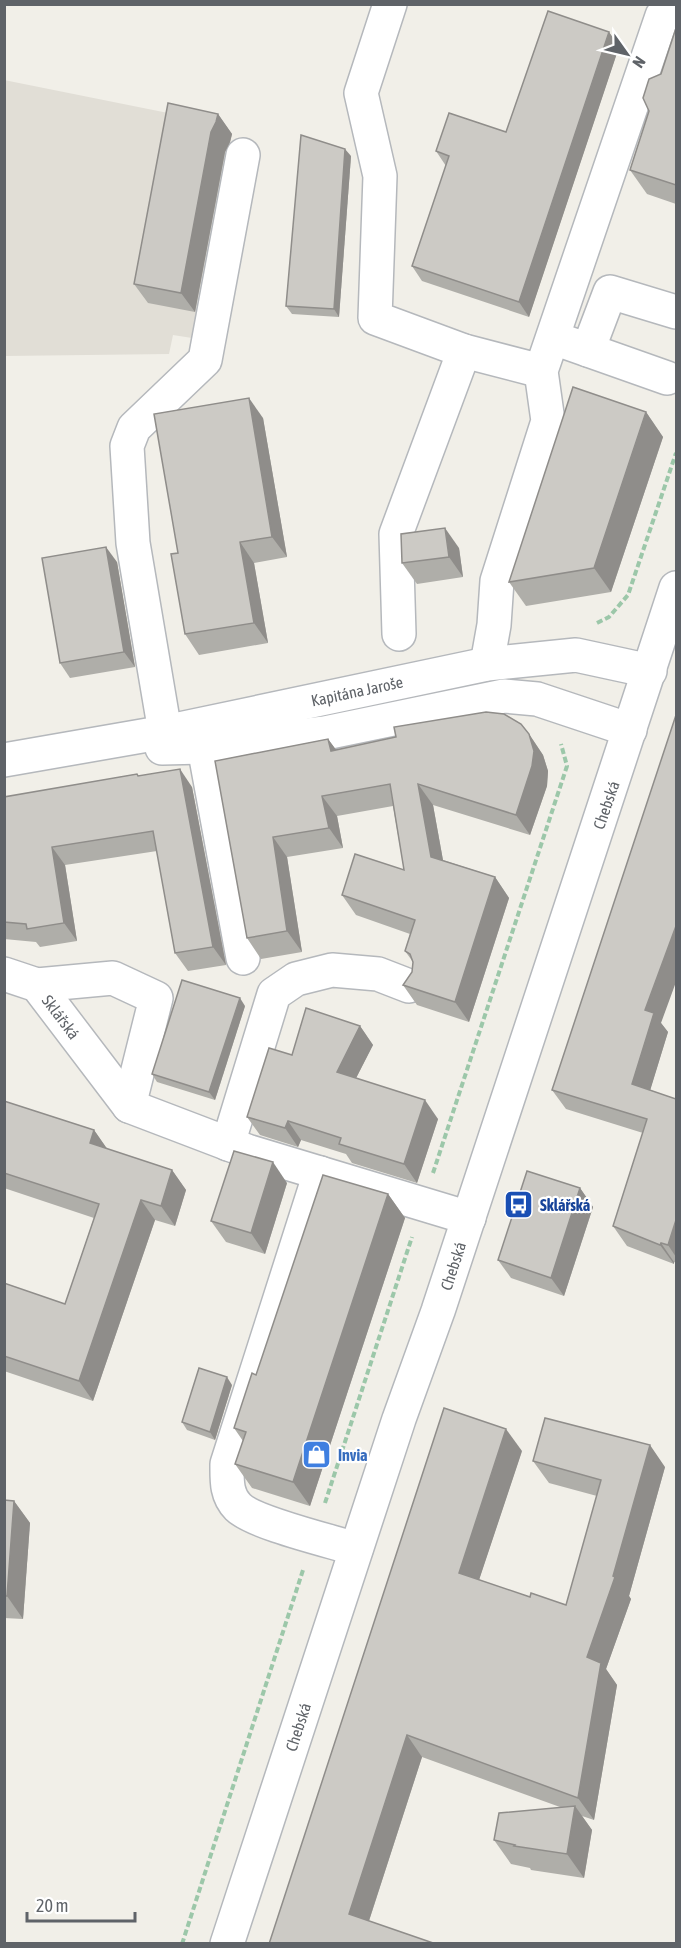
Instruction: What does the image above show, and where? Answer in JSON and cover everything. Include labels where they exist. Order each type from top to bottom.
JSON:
[{"type":"street","points":[[390,4],[361,93],[380,176],[375,318],[464,351],[541,371]]},
{"type":"street","points":[[487,664],[494,625],[497,580],[548,421],[541,371],[662,16]]},
{"type":"street","points":[[165,732],[133,543],[127,446],[134,428],[205,360],[243,155]]},
{"type":"street","points":[[588,350],[610,292],[676,312]]},
{"type":"street","points":[[553,338],[667,378]]},
{"type":"street","points":[[399,634],[396,534],[464,351]]},
{"type":"street","name":"Chebská","points":[[227,1944],[676,588]]},
{"type":"street","name":"Kapitána Jaroše","points":[[4,760],[165,732],[487,664],[576,655],[650,671]]},
{"type":"street","name":"Kapitána Jaroše","points":[[65,750],[204,747],[325,733],[504,696],[537,699],[630,730]]},
{"type":"street","points":[[204,747],[243,958]]},
{"type":"street","points":[[237,1147],[274,994],[296,979],[332,970],[378,974],[409,986]]},
{"type":"street","name":"Sklářská","points":[[4,974],[37,985],[129,1106]]},
{"type":"street","points":[[37,985],[113,978],[156,998],[129,1106],[237,1147],[469,1218]]},
{"type":"street","points":[[320,1173],[227,1464],[227,1487],[238,1507],[256,1519],[356,1549]]},
{"type":"path","points":[[592,625],[609,617],[628,595],[676,453]]},
{"type":"path","points":[[182,1944],[567,766],[560,741]]},
{"type":"shaded area","points":[[4,80],[183,116],[232,134],[192,338],[173,335],[169,354],[5,356]]},
{"type":"building","points":[[548,11],[609,32],[519,302],[412,266],[449,156],[436,151],[449,113],[506,132]]},
{"type":"building","points":[[676,28],[676,185],[630,170],[649,111],[643,98],[649,79],[661,74]]},
{"type":"building","points":[[168,103],[218,114],[211,132],[181,293],[134,284]]},
{"type":"building","points":[[301,135],[345,149],[334,309],[286,306]]},
{"type":"building","points":[[573,387],[646,412],[594,568],[509,582]]},
{"type":"building","points":[[249,398],[272,537],[240,542],[254,623],[185,634],[171,554],[178,553],[154,414]]},
{"type":"building","points":[[445,528],[449,557],[402,563],[401,534]]},
{"type":"building","points":[[106,547],[124,652],[60,663],[42,558]]},
{"type":"building","points":[[486,712],[504,714],[521,724],[529,734],[534,751],[532,766],[516,815],[418,784],[431,857],[495,877],[455,1002],[403,985],[412,972],[413,962],[410,954],[405,951],[415,920],[342,895],[355,854],[404,870],[390,784],[322,796],[329,828],[273,837],[287,931],[247,938],[215,761],[328,739],[331,751],[396,737],[394,727]]},
{"type":"building","points":[[676,715],[676,926],[645,1010],[654,1013],[632,1084],[676,1099],[676,1220],[668,1245],[661,1243],[660,1245],[613,1226],[647,1119],[552,1090]]},
{"type":"building","points":[[180,769],[213,947],[175,953],[153,831],[52,847],[64,923],[27,929],[26,924],[4,922],[4,797],[137,774],[138,776]]},
{"type":"building","points":[[182,980],[240,998],[209,1092],[152,1074]]},
{"type":"building","points":[[306,1008],[360,1026],[337,1072],[425,1100],[404,1164],[339,1144],[341,1138],[288,1121],[285,1128],[247,1117],[269,1048],[292,1055]]},
{"type":"building","points":[[4,1101],[94,1130],[90,1143],[172,1170],[161,1206],[141,1200],[79,1381],[4,1356],[4,1283],[65,1304],[99,1204],[4,1173]]},
{"type":"building","points":[[234,1151],[273,1162],[251,1233],[211,1221]]},
{"type":"building","points":[[527,1171],[580,1188],[551,1278],[498,1260]]},
{"type":"building","points":[[323,1175],[388,1194],[293,1482],[235,1464],[246,1432],[234,1428],[252,1373],[256,1375]]},
{"type":"building","points":[[199,1368],[227,1377],[210,1432],[182,1422]]},
{"type":"building","points":[[444,1408],[506,1429],[459,1573],[530,1597],[531,1593],[566,1605],[601,1480],[533,1461],[545,1418],[650,1445],[613,1576],[615,1577],[587,1657],[601,1663],[578,1798],[407,1735],[349,1914],[436,1944],[269,1944]]},
{"type":"building","points":[[4,1500],[14,1501],[7,1596],[4,1596]]},
{"type":"building","points":[[575,1806],[567,1854],[514,1846],[494,1840],[499,1813]]},
{"type":"place","name":"Sklářská","points":[[519,1205]]},
{"type":"place","name":"Invia","points":[[317,1455]]}]
